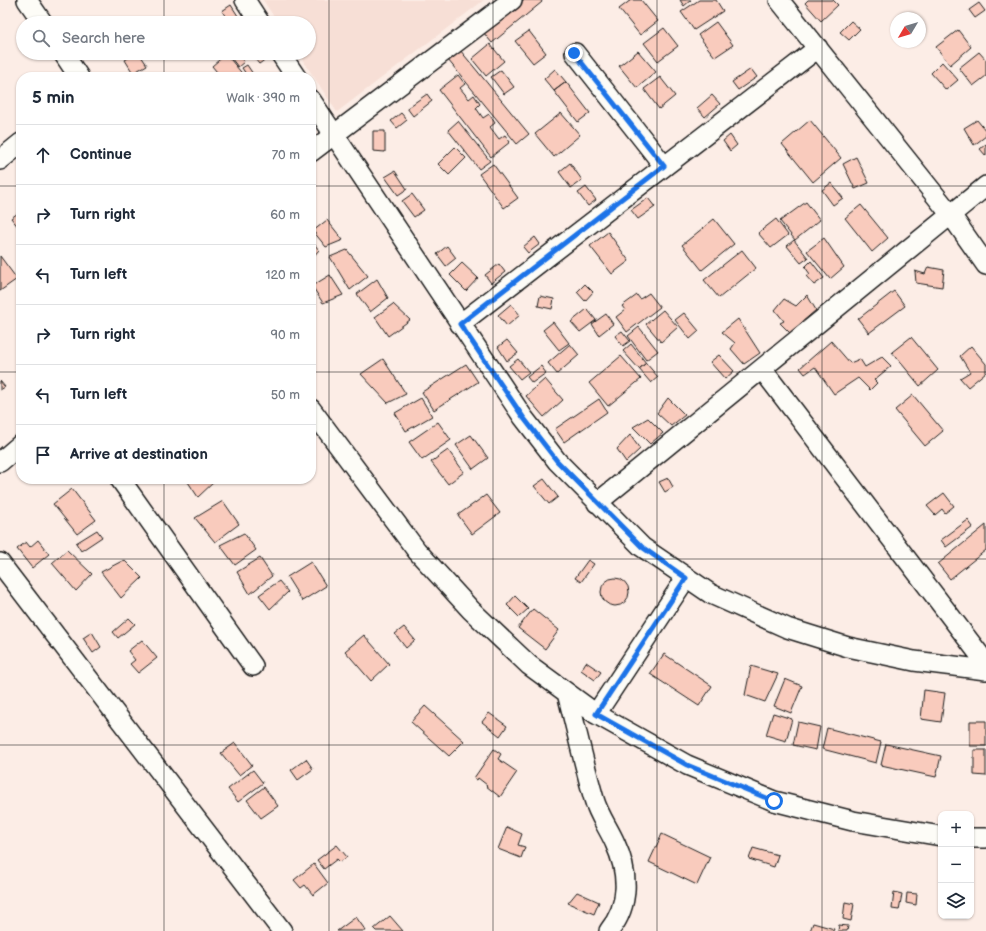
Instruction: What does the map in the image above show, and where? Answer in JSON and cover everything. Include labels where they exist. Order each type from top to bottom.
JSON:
[{"type":"street","points":[[28,0],[38,16]]},
{"type":"street","points":[[245,0],[255,16]]},
{"type":"street","points":[[316,148],[512,0]]},
{"type":"street","points":[[779,0],[951,215],[986,265]]},
{"type":"street","points":[[460,324],[818,48]]},
{"type":"street","points":[[574,53],[664,166]]},
{"type":"street","points":[[68,60],[76,72]]},
{"type":"street","points":[[285,60],[293,72]]},
{"type":"street","points":[[316,108],[523,417],[557,461],[642,547],[711,594],[787,628],[848,647],[914,661],[986,670]]},
{"type":"street","points":[[0,160],[16,147]]},
{"type":"street","points":[[597,503],[986,186]]},
{"type":"street","points":[[762,369],[986,663]]},
{"type":"street","points":[[316,416],[417,551],[471,610],[529,665],[596,714],[687,765],[774,801],[853,821],[938,835]]},
{"type":"street","points":[[0,462],[16,448]]},
{"type":"street","points":[[130,484],[253,666]]},
{"type":"street","points":[[0,563],[282,931]]},
{"type":"street","points":[[596,714],[686,578]]},
{"type":"street","points":[[567,693],[594,801],[616,845],[626,881],[624,905],[617,922],[609,931]]},
{"type":"street","points":[[974,838],[986,838]]},
{"type":"shaded area","points":[[263,0],[484,0],[337,112],[316,80],[316,72],[311,72],[303,60],[316,60],[316,16],[273,16]]},
{"type":"building","points":[[522,0],[541,0],[542,2],[492,43],[483,32]]},
{"type":"building","points":[[631,0],[641,0],[658,21],[640,35],[619,9]]},
{"type":"building","points":[[680,0],[691,0],[684,6]]},
{"type":"building","points":[[699,0],[716,0],[723,11],[694,30],[681,12]]},
{"type":"building","points":[[808,0],[833,0],[838,5],[821,21],[805,3]]},
{"type":"building","points":[[979,3],[985,11],[975,18],[969,10]]},
{"type":"building","points":[[231,5],[238,16],[225,16],[222,11]]},
{"type":"building","points":[[851,21],[860,29],[849,40],[840,32]]},
{"type":"building","points":[[716,22],[733,45],[715,57],[698,35]]},
{"type":"building","points":[[664,28],[678,46],[658,61],[644,43]]},
{"type":"building","points":[[958,30],[971,47],[950,65],[936,47]]},
{"type":"building","points":[[529,31],[546,53],[533,63],[515,41]]},
{"type":"building","points":[[490,44],[504,61],[486,76],[472,59]]},
{"type":"building","points":[[460,50],[529,134],[517,144],[448,60]]},
{"type":"building","points":[[638,51],[656,72],[637,88],[619,66]]},
{"type":"building","points":[[979,52],[986,60],[986,76],[973,86],[959,68]]},
{"type":"building","points":[[125,60],[144,60],[147,65],[132,72]]},
{"type":"building","points":[[219,60],[231,60],[241,72],[217,72],[212,66]]},
{"type":"building","points":[[233,60],[242,60],[244,62],[238,67]]},
{"type":"building","points":[[256,60],[265,60],[259,64]]},
{"type":"building","points":[[942,62],[958,80],[946,90],[931,73]]},
{"type":"building","points":[[247,65],[252,72],[245,72],[242,68]]},
{"type":"building","points":[[555,69],[566,82],[554,91],[544,79]]},
{"type":"building","points":[[751,69],[757,77],[738,90],[732,82]]},
{"type":"building","points":[[501,70],[514,87],[504,94],[491,77]]},
{"type":"building","points":[[458,75],[465,84],[460,88],[469,99],[474,95],[480,104],[476,108],[483,118],[489,114],[495,123],[490,127],[499,139],[505,135],[510,142],[491,157],[439,90]]},
{"type":"building","points":[[660,77],[675,96],[659,109],[644,89]]},
{"type":"building","points":[[566,82],[590,113],[578,122],[554,91]]},
{"type":"building","points":[[427,94],[432,101],[413,116],[407,108]]},
{"type":"building","points":[[712,95],[720,104],[705,117],[697,108]]},
{"type":"building","points":[[401,113],[407,120],[397,128],[391,121]]},
{"type":"building","points":[[561,113],[580,135],[554,157],[535,134]]},
{"type":"building","points":[[810,120],[841,158],[813,182],[782,144]]},
{"type":"building","points":[[977,120],[986,131],[986,136],[974,145],[964,128]]},
{"type":"building","points":[[458,121],[490,161],[479,169],[448,130]]},
{"type":"building","points":[[373,131],[385,131],[385,152],[373,151]]},
{"type":"building","points":[[730,135],[737,145],[730,151],[723,141]]},
{"type":"building","points":[[986,144],[986,156],[980,149]]},
{"type":"building","points":[[455,147],[466,158],[449,175],[438,164]]},
{"type":"building","points":[[856,157],[869,183],[855,189],[843,164]]},
{"type":"building","points":[[570,163],[582,180],[571,188],[559,172]]},
{"type":"building","points":[[493,164],[518,198],[504,208],[479,174]]},
{"type":"building","points":[[395,171],[407,189],[398,195],[385,177]]},
{"type":"building","points":[[831,183],[843,198],[833,205],[822,190]]},
{"type":"building","points":[[586,187],[596,200],[588,206],[578,193]]},
{"type":"building","points":[[412,194],[424,210],[414,217],[402,201]]},
{"type":"building","points":[[648,198],[655,207],[638,219],[631,210]]},
{"type":"building","points":[[806,202],[820,220],[795,240],[780,221]]},
{"type":"building","points":[[861,205],[888,238],[872,252],[845,218]]},
{"type":"building","points":[[16,214],[16,224],[11,218]]},
{"type":"building","points":[[714,219],[734,244],[702,270],[682,245]]},
{"type":"building","points":[[776,219],[788,235],[771,248],[758,233]]},
{"type":"building","points":[[327,220],[343,240],[326,247],[316,235],[316,229]]},
{"type":"building","points":[[608,232],[629,261],[612,274],[590,246]]},
{"type":"building","points":[[535,237],[540,244],[528,253],[523,247]]},
{"type":"building","points":[[824,238],[844,267],[830,279],[807,251]]},
{"type":"building","points":[[794,240],[808,258],[801,263],[787,246]]},
{"type":"building","points":[[316,246],[319,250],[316,253]]},
{"type":"building","points":[[447,246],[456,258],[446,266],[437,254]]},
{"type":"building","points":[[347,250],[368,276],[350,290],[330,257]]},
{"type":"building","points":[[742,250],[756,268],[719,298],[704,280]]},
{"type":"building","points":[[0,256],[16,280],[0,291]]},
{"type":"building","points":[[811,261],[824,278],[814,285],[806,276],[810,274],[805,267]]},
{"type":"building","points":[[462,263],[478,278],[466,291],[450,275]]},
{"type":"building","points":[[499,264],[505,272],[491,283],[485,275]]},
{"type":"building","points":[[928,267],[944,270],[942,287],[916,283],[915,271],[925,274]]},
{"type":"building","points":[[330,275],[343,295],[323,303],[316,292],[316,284]]},
{"type":"building","points":[[377,279],[388,298],[370,312],[357,294]]},
{"type":"building","points":[[585,284],[593,292],[585,301],[577,292]]},
{"type":"building","points":[[894,291],[905,306],[869,333],[858,319]]},
{"type":"building","points":[[649,293],[660,307],[627,332],[616,317],[625,310],[622,306],[637,295],[640,299]]},
{"type":"building","points":[[807,295],[816,310],[801,323],[803,329],[794,337],[780,323],[784,321],[775,310],[784,299],[796,306]]},
{"type":"building","points":[[540,296],[554,299],[552,309],[538,306]]},
{"type":"building","points":[[393,304],[410,320],[388,336],[375,317]]},
{"type":"building","points":[[511,304],[520,315],[507,326],[498,315]]},
{"type":"building","points":[[587,309],[596,320],[580,332],[571,322]]},
{"type":"building","points":[[663,310],[678,327],[661,342],[646,324]]},
{"type":"building","points":[[684,313],[699,331],[690,339],[675,320]]},
{"type":"building","points":[[606,314],[613,324],[599,335],[592,324]]},
{"type":"building","points":[[738,319],[760,353],[744,364],[731,349],[735,343],[722,332]]},
{"type":"building","points":[[553,322],[569,343],[559,350],[543,330]]},
{"type":"building","points":[[639,327],[658,351],[646,360],[628,336]]},
{"type":"building","points":[[622,331],[630,341],[623,346],[615,336]]},
{"type":"building","points":[[911,337],[938,370],[920,386],[892,352]]},
{"type":"building","points":[[507,340],[518,353],[507,361],[498,347]]},
{"type":"building","points":[[831,341],[850,363],[860,359],[865,367],[882,357],[891,366],[874,380],[877,383],[870,390],[858,378],[834,394],[815,367],[805,374],[800,368]]},
{"type":"building","points":[[570,344],[579,355],[557,374],[548,363]]},
{"type":"building","points":[[631,344],[646,363],[639,369],[623,351]]},
{"type":"building","points":[[971,346],[986,364],[986,372],[968,387],[960,378],[970,372],[960,356]]},
{"type":"building","points":[[719,355],[734,371],[725,379],[710,362]]},
{"type":"building","points":[[621,356],[641,379],[608,406],[589,383]]},
{"type":"building","points":[[383,359],[406,394],[388,403],[361,374]]},
{"type":"building","points":[[518,359],[529,372],[520,379],[509,366]]},
{"type":"building","points":[[646,363],[658,377],[651,383],[639,369]]},
{"type":"building","points":[[466,364],[478,382],[434,410],[422,392]]},
{"type":"building","points":[[541,366],[546,373],[532,383],[527,377]]},
{"type":"building","points":[[545,379],[563,400],[544,417],[526,396]]},
{"type":"building","points":[[0,381],[5,387],[0,390]]},
{"type":"building","points":[[913,395],[943,431],[925,446],[895,410]]},
{"type":"building","points":[[421,398],[432,416],[406,431],[395,413]]},
{"type":"building","points":[[668,398],[685,415],[671,426],[657,413]]},
{"type":"building","points":[[599,399],[607,412],[564,442],[555,429]]},
{"type":"building","points":[[648,418],[663,433],[650,444],[633,427]]},
{"type":"building","points":[[438,422],[451,440],[422,460],[409,442]]},
{"type":"building","points":[[471,435],[488,458],[473,469],[456,445]]},
{"type":"building","points":[[630,435],[640,449],[626,462],[617,449]]},
{"type":"building","points":[[448,450],[464,472],[448,484],[431,462]]},
{"type":"building","points":[[668,478],[673,487],[665,492],[659,482]]},
{"type":"building","points":[[544,479],[558,497],[549,504],[534,486]]},
{"type":"building","points":[[189,484],[212,484],[198,497]]},
{"type":"building","points":[[72,489],[96,520],[77,534],[53,504]]},
{"type":"building","points":[[944,493],[954,506],[945,513],[942,509],[935,515],[927,506]]},
{"type":"building","points":[[486,495],[500,513],[472,534],[458,515]]},
{"type":"building","points":[[223,501],[239,524],[215,542],[195,518]]},
{"type":"building","points":[[968,520],[973,527],[946,547],[941,540]]},
{"type":"building","points":[[986,525],[986,550],[950,579],[938,564]]},
{"type":"building","points":[[97,530],[102,537],[81,551],[76,543]]},
{"type":"building","points":[[244,533],[256,550],[235,565],[220,545]]},
{"type":"building","points":[[38,540],[49,554],[32,568],[17,549],[26,542],[30,547]]},
{"type":"building","points":[[67,550],[92,574],[76,591],[52,563]]},
{"type":"building","points":[[260,558],[272,576],[250,594],[237,572]]},
{"type":"building","points":[[124,560],[142,578],[121,598],[101,572]]},
{"type":"building","points":[[588,560],[594,564],[581,582],[575,578]]},
{"type":"building","points":[[311,562],[326,586],[302,601],[287,577]]},
{"type":"building","points":[[615,578],[625,582],[629,592],[625,602],[615,606],[605,602],[601,592],[605,582]]},
{"type":"building","points":[[279,581],[288,592],[270,609],[259,595]]},
{"type":"building","points":[[515,596],[528,609],[519,617],[507,605]]},
{"type":"building","points":[[533,609],[559,630],[545,649],[518,628]]},
{"type":"building","points":[[129,618],[135,624],[118,638],[113,632]]},
{"type":"building","points":[[404,627],[415,640],[406,648],[395,634]]},
{"type":"building","points":[[92,632],[101,647],[93,653],[83,638]]},
{"type":"building","points":[[364,635],[389,664],[371,681],[345,651]]},
{"type":"building","points":[[142,640],[157,658],[138,673],[130,664],[135,660],[128,651]]},
{"type":"building","points":[[664,654],[712,686],[699,706],[650,674]]},
{"type":"building","points":[[586,662],[601,672],[595,680],[581,670]]},
{"type":"building","points":[[751,666],[778,674],[765,702],[745,695]]},
{"type":"building","points":[[785,679],[802,686],[791,713],[774,706]]},
{"type":"building","points":[[924,690],[945,693],[941,722],[921,719]]},
{"type":"building","points":[[425,706],[464,741],[449,756],[411,722]]},
{"type":"building","points":[[489,713],[507,726],[500,736],[482,722]]},
{"type":"building","points":[[773,713],[792,719],[786,741],[766,735]]},
{"type":"building","points":[[970,721],[986,721],[986,746],[970,746]]},
{"type":"building","points":[[798,722],[820,727],[816,750],[793,745]]},
{"type":"building","points":[[827,728],[881,742],[876,763],[822,749]]},
{"type":"building","points":[[235,743],[252,765],[239,775],[221,753]]},
{"type":"building","points":[[886,744],[941,756],[936,777],[881,765]]},
{"type":"building","points":[[494,749],[501,754],[498,759],[517,772],[500,797],[478,778],[477,780],[474,778]]},
{"type":"building","points":[[974,750],[986,750],[986,776],[974,775]]},
{"type":"building","points":[[306,759],[313,769],[298,780],[291,770]]},
{"type":"building","points":[[253,770],[263,783],[238,802],[228,789]]},
{"type":"building","points":[[264,787],[278,806],[261,818],[247,800]]},
{"type":"building","points":[[507,827],[522,834],[518,845],[525,847],[521,858],[498,849]]},
{"type":"building","points":[[662,834],[710,857],[697,885],[649,862]]},
{"type":"building","points":[[337,845],[347,857],[340,862],[337,859],[324,869],[317,860]]},
{"type":"building","points":[[753,848],[778,855],[774,867],[749,859]]},
{"type":"building","points":[[314,864],[328,883],[313,895],[305,885],[301,888],[294,880]]},
{"type":"building","points":[[577,892],[599,902],[594,914],[568,903]]},
{"type":"building","points":[[894,892],[902,894],[899,910],[892,909]]},
{"type":"building","points":[[907,893],[917,894],[916,905],[906,903]]},
{"type":"building","points":[[845,902],[854,904],[851,921],[843,919]]},
{"type":"building","points":[[390,916],[403,931],[376,931],[374,929]]},
{"type":"building","points":[[356,917],[366,931],[337,931]]},
{"type":"building","points":[[813,923],[834,929],[833,931],[810,931]]},
{"type":"building","points":[[839,925],[848,926],[847,931],[838,931]]},
{"type":"route","points":[[574,53],[664,166],[460,324],[523,417],[557,461],[642,547],[686,578],[596,714],[687,765],[774,801]]}]
